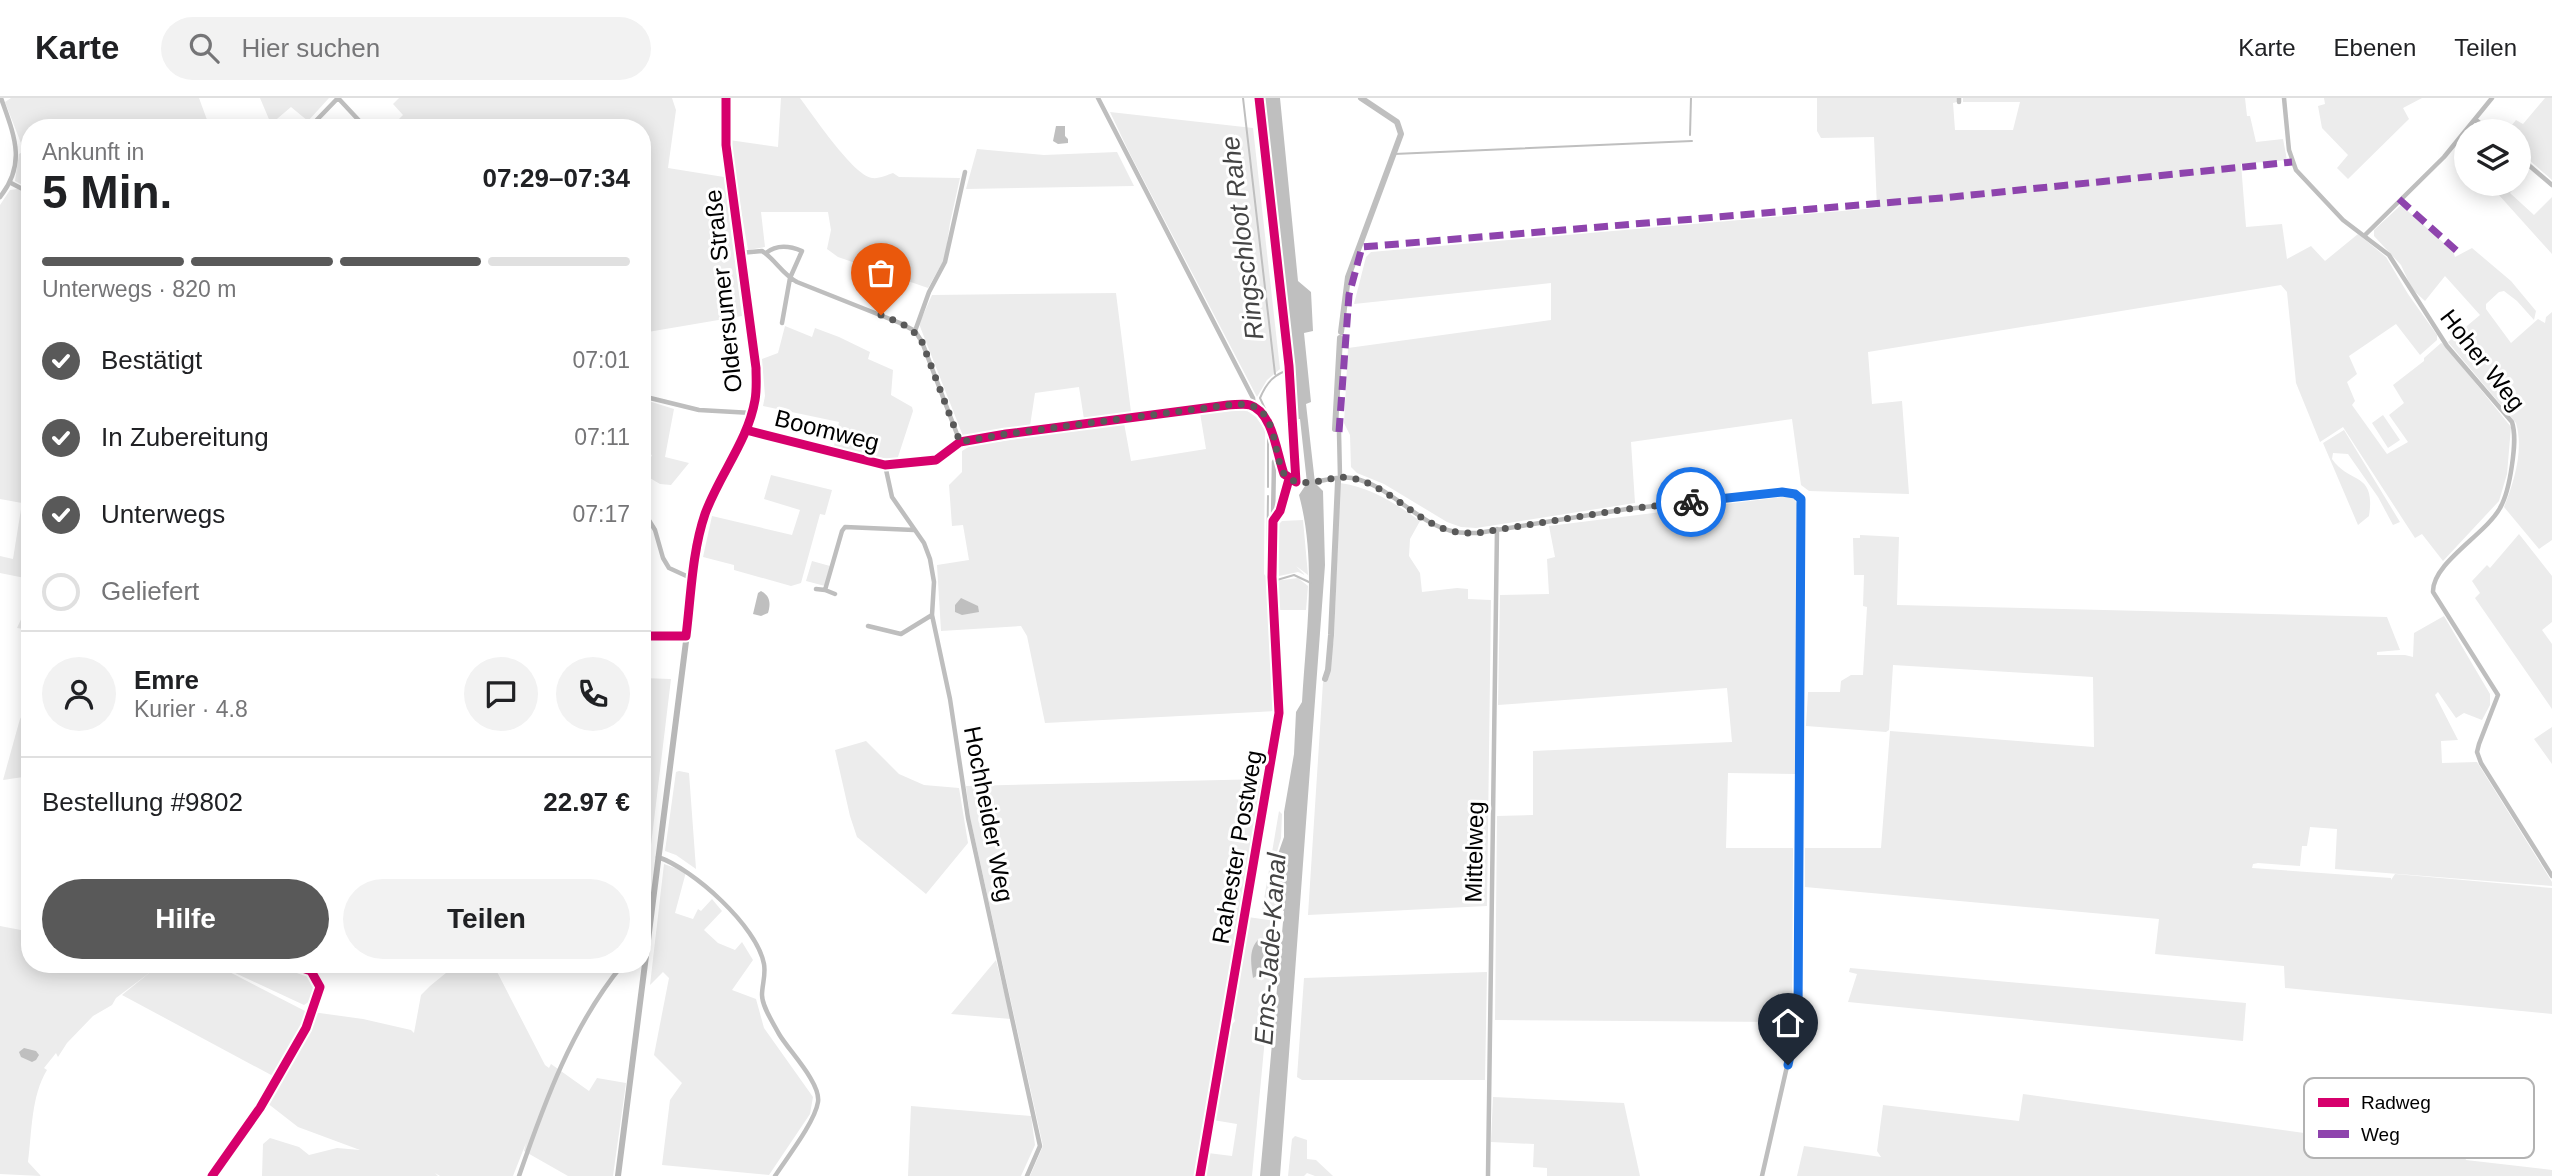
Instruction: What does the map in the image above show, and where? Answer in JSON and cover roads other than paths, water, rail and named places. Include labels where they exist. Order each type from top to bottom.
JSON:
[{"type":"main road","name":"Oldersumer Straße","points":[[651,900],[693,579],[704,517],[713,492],[746,430],[756,393],[756,368],[726,145],[726,98]]},
{"type":"main road","name":"Oldersumer Straße","points":[[618,1176],[642,973]]},
{"type":"street","points":[[0,197],[10,183],[17,152],[15,136],[2,98]]},
{"type":"street","points":[[318,119],[338,98],[358,119]]},
{"type":"street","points":[[1098,98],[1253,398],[1254,407],[1266,418],[1284,474],[1289,479],[1302,482],[1351,478],[1368,483],[1422,517],[1448,529],[1478,533],[1627,509],[1782,492],[1795,494],[1801,499],[1798,1018],[1762,1176]]},
{"type":"street","name":"Hoher Weg","points":[[2284,98],[2289,150],[2296,170],[2343,220],[2365,234],[2389,255],[2447,346],[2512,422],[2514,430],[2511,471],[2501,507],[2436,576],[2432,592],[2498,695],[2479,744],[2477,752],[2481,763],[2552,876]]},
{"type":"street","points":[[2475,119],[2492,98]]},
{"type":"street","points":[[2365,234],[2454,145]]},
{"type":"street","points":[[2531,167],[2552,185]]},
{"type":"street","points":[[915,331],[929,292],[945,262],[965,172]]},
{"type":"street","points":[[10,183],[21,188]]},
{"type":"street","points":[[766,253],[768,250],[789,246],[802,251],[790,278],[782,323]]},
{"type":"street","points":[[740,253],[757,250],[766,253],[790,278],[915,331],[922,342],[960,442]]},
{"type":"street","points":[[651,398],[699,410],[752,413]]},
{"type":"street","name":"Boomweg","points":[[746,430],[885,465],[936,460],[960,442],[1006,434],[1228,405],[1254,407]]},
{"type":"street","points":[[1339,432],[1340,477]]},
{"type":"street","name":"Rahester Postweg","points":[[1200,1176],[1279,713],[1272,577],[1274,462],[1278,456]]},
{"type":"street","name":"Hochheider Weg","points":[[885,465],[892,497],[924,543],[930,559],[934,582],[932,615],[950,699],[968,818],[1040,1146],[1027,1176]]},
{"type":"street","points":[[1273,521],[1280,511],[1289,479]]},
{"type":"street","points":[[651,524],[669,568],[693,579]]},
{"type":"street","points":[[825,590],[845,527],[914,530]]},
{"type":"street","name":"Mittelweg","points":[[1488,1176],[1497,529]]},
{"type":"street","points":[[816,589],[835,594]]},
{"type":"street","points":[[868,626],[901,634],[932,615]]},
{"type":"street","points":[[651,636],[686,636]]},
{"type":"street","points":[[657,856],[692,874],[722,901],[749,933],[764,964],[763,1001],[780,1035],[815,1086],[818,1102],[808,1125],[775,1176]]},
{"type":"street","points":[[519,1176],[540,1115],[575,1035],[598,996],[616,973]]},
{"type":"waterway","name":"Ringschloot Rahe","points":[[1243,98],[1275,374]]},
{"type":"waterway","points":[[1341,332],[1348,277],[1401,134],[1397,122],[1361,98]]},
{"type":"waterway","points":[[1690,135],[1691,98]]},
{"type":"waterway","points":[[1394,154],[1692,141]]},
{"type":"waterway","points":[[1335,429],[1340,338]]},
{"type":"waterway","points":[[1267,413],[1260,398],[1263,392],[1276,376],[1291,369]]},
{"type":"waterway","points":[[1268,432],[1268,487]]},
{"type":"waterway","points":[[1325,679],[1331,635],[1338,481]]},
{"type":"waterway","points":[[1268,496],[1269,573]]},
{"type":"waterway","points":[[1277,580],[1294,575],[1311,583]]},
{"type":"water label","name":"Ems-Jade-Kanal","points":[[1270,949]]}]
